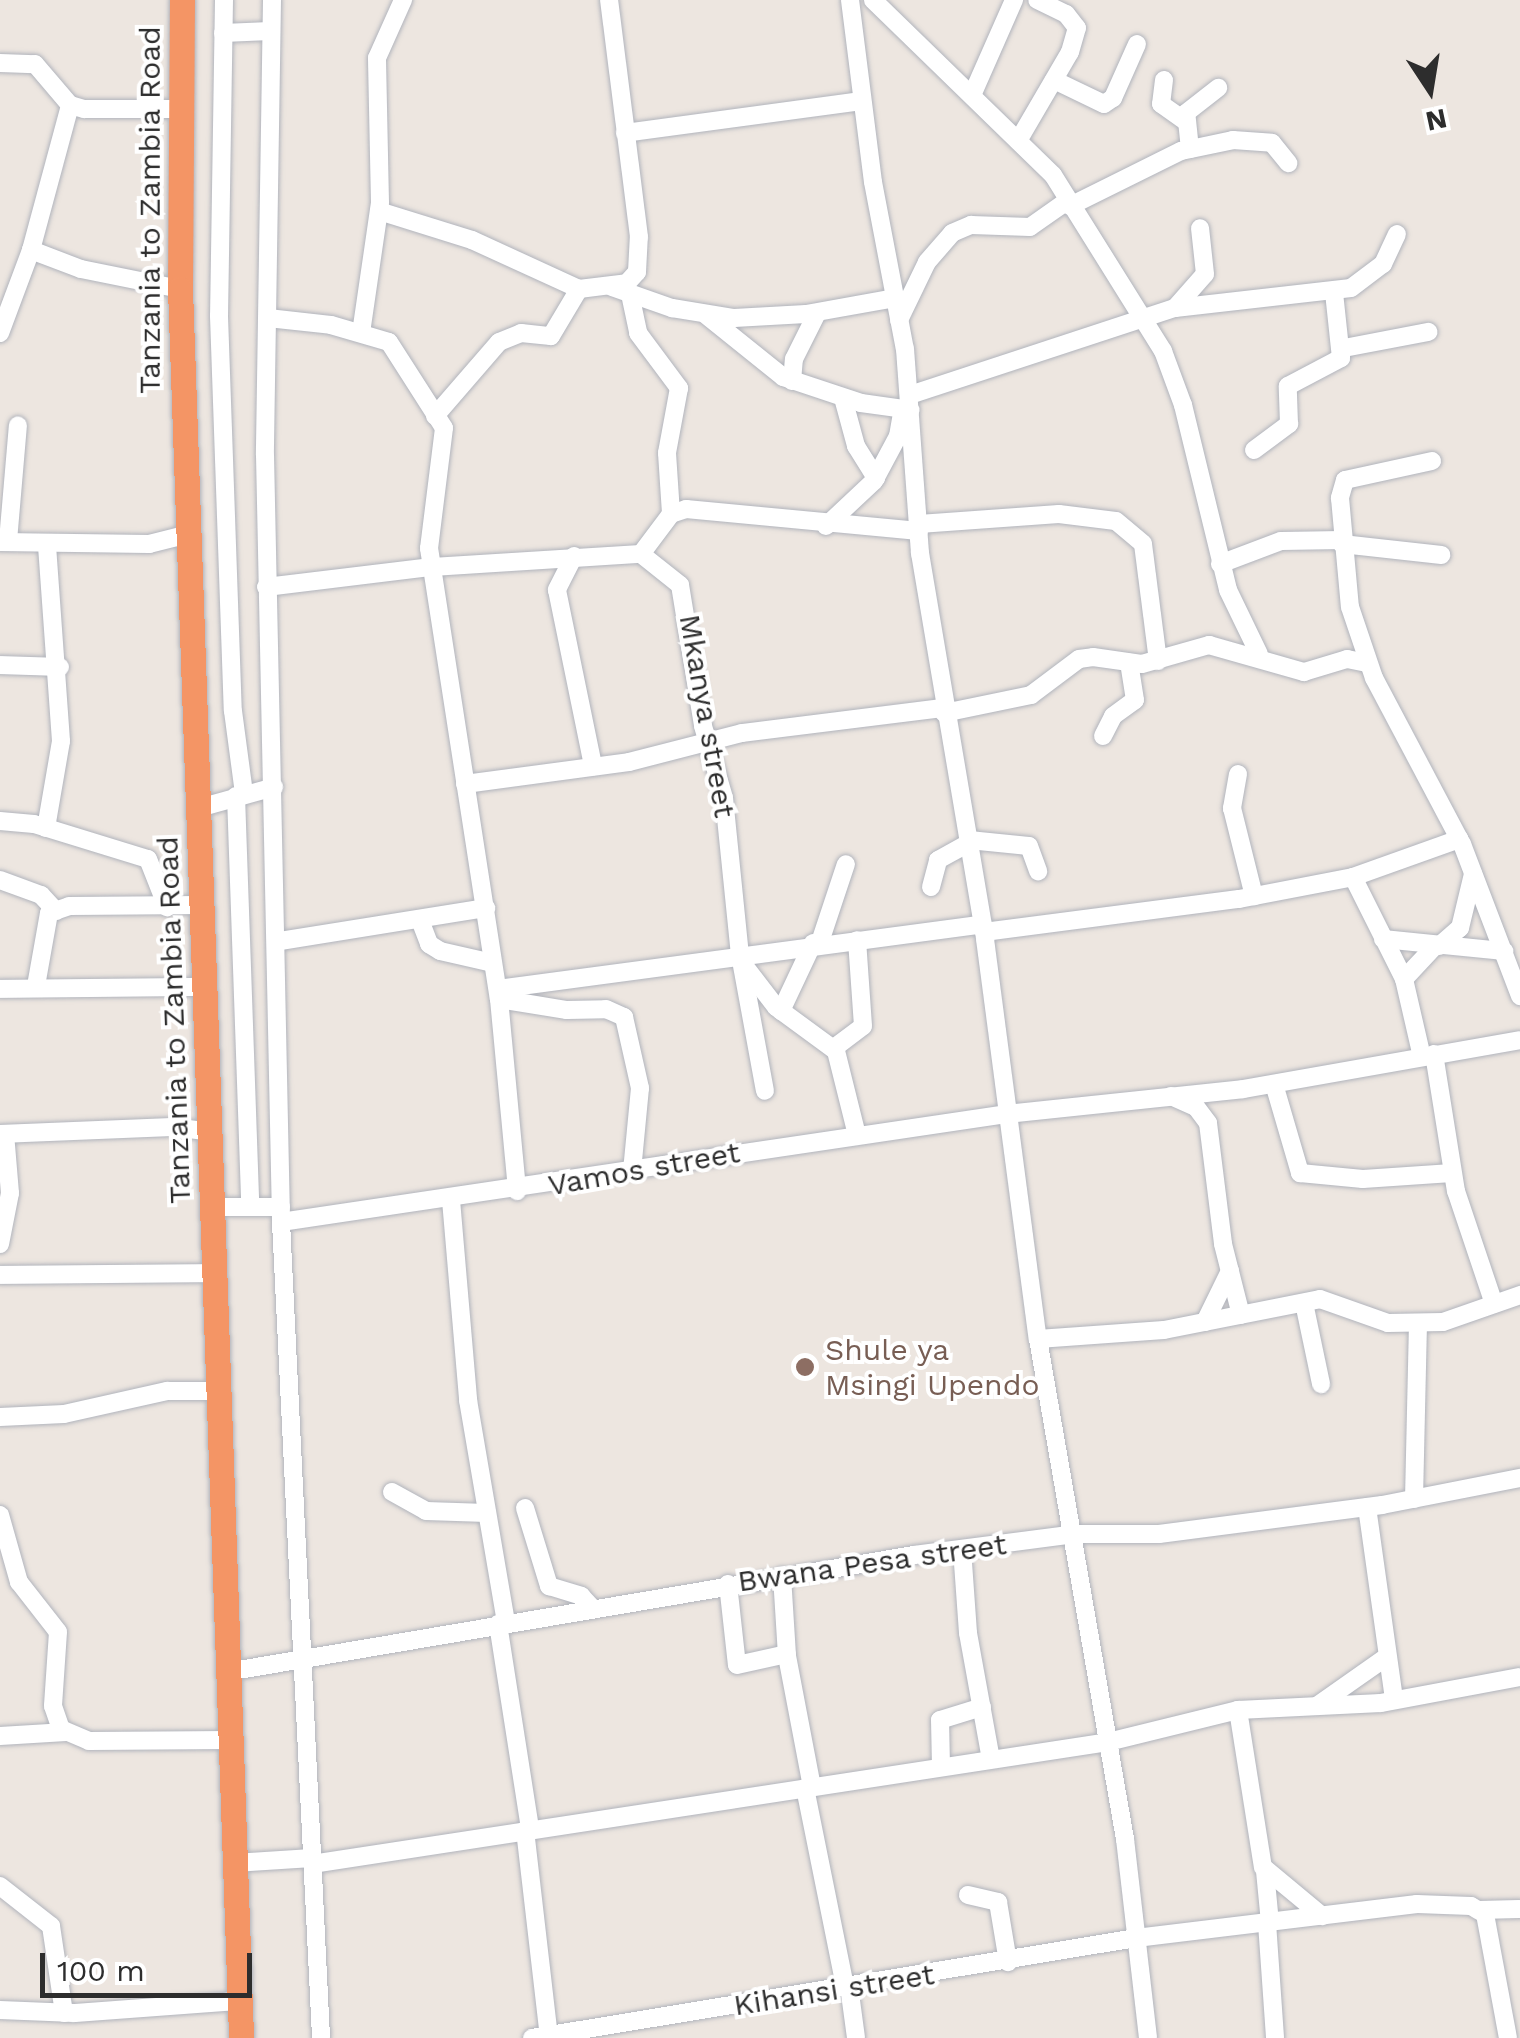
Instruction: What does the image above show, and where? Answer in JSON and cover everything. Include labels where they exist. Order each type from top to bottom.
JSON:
[{"type":"highway","name":"Tanzania to Zambia Road","points":[[182,0],[180,289],[241,2038]]},
{"type":"street","points":[[224,0],[224,512],[232,710],[240,794],[250,1206]]},
{"type":"street","points":[[272,0],[266,587],[280,941],[281,1215],[294,1534],[307,1658],[312,1861],[322,2038]]},
{"type":"street","points":[[362,333],[379,210],[377,58],[402,0]]},
{"type":"street","points":[[379,210],[472,240],[579,288],[627,283],[641,259],[610,0]]},
{"type":"street","points":[[850,0],[862,101],[899,320],[919,527],[944,710],[983,928],[1038,1340],[1075,1534],[1108,1742],[1148,2038]]},
{"type":"street","points":[[873,0],[973,93],[1053,175],[1163,351],[1184,405],[1220,564],[1259,654]]},
{"type":"street","points":[[973,93],[1014,0]]},
{"type":"street","points":[[1018,141],[1054,80],[1076,28],[1066,14],[1037,0]]},
{"type":"street","points":[[222,33],[270,31]]},
{"type":"street","points":[[1054,80],[1104,104],[1137,44]]},
{"type":"street","points":[[0,63],[35,64],[70,105],[179,109]]},
{"type":"street","points":[[1164,80],[1161,104],[1184,120]]},
{"type":"street","points":[[1190,149],[1184,120],[1193,104],[1218,88]]},
{"type":"street","points":[[625,133],[862,101]]},
{"type":"street","points":[[1,330],[31,250],[70,105]]},
{"type":"street","points":[[899,320],[927,262],[952,233],[971,225],[1030,227],[1069,204],[1190,149],[1262,140],[1288,163]]},
{"type":"street","points":[[1175,308],[1205,274],[1200,228]]},
{"type":"street","points":[[706,315],[754,360],[792,380],[844,398],[908,405],[1175,308],[1334,292],[1365,281],[1383,264],[1397,234]]},
{"type":"street","points":[[31,250],[81,269],[180,289]]},
{"type":"street","points":[[607,286],[706,315],[817,313],[895,298]]},
{"type":"street","points":[[435,416],[499,342],[521,333],[551,336],[561,329],[579,288]]},
{"type":"street","points":[[1254,450],[1289,424],[1288,386],[1340,358],[1344,348],[1334,292]]},
{"type":"street","points":[[630,294],[638,333],[679,388],[668,453],[671,514]]},
{"type":"street","points":[[792,380],[794,358],[817,313]]},
{"type":"street","points":[[268,318],[362,333],[390,342],[444,428],[432,567],[498,994],[517,1191]]},
{"type":"street","points":[[1344,348],[1428,332]]},
{"type":"street","points":[[844,398],[856,446],[876,478]]},
{"type":"street","points":[[826,526],[876,478],[898,436],[908,405]]},
{"type":"street","points":[[18,425],[4,542],[149,544],[189,534]]},
{"type":"street","points":[[1432,461],[1345,480],[1342,542],[1352,618],[1367,663],[1459,838],[1520,996]]},
{"type":"street","points":[[266,587],[432,567],[640,554],[671,514],[686,509],[826,526],[919,527],[1058,514],[1116,521],[1143,544],[1158,661]]},
{"type":"street","points":[[1220,564],[1282,541],[1342,542],[1442,555]]},
{"type":"street","points":[[46,828],[62,741],[60,667],[48,544]]},
{"type":"street","name":"Mkanya street","points":[[640,554],[680,585],[686,600],[692,671],[724,798],[742,959],[764,1091]]},
{"type":"street","points":[[574,556],[557,590],[594,766]]},
{"type":"street","points":[[1329,662],[1352,618]]},
{"type":"street","points":[[465,784],[594,766],[708,742],[1031,695],[1079,659],[1158,661],[1209,645],[1259,654],[1304,672],[1329,662],[1367,663]]},
{"type":"street","points":[[1103,736],[1113,716],[1134,700],[1129,662]]},
{"type":"street","points":[[1,663],[60,667]]},
{"type":"street","points":[[1238,774],[1232,808],[1254,896]]},
{"type":"street","points":[[199,808],[274,788]]},
{"type":"street","points":[[0,821],[46,828],[148,859],[167,907]]},
{"type":"street","points":[[498,994],[742,959],[816,943],[1254,896],[1353,877],[1459,838]]},
{"type":"street","points":[[931,888],[938,860],[969,842],[1029,846],[1038,871]]},
{"type":"street","points":[[781,1011],[816,943],[846,864]]},
{"type":"street","points":[[1404,979],[1466,915],[1474,874]]},
{"type":"street","points":[[1353,877],[1404,979],[1428,1056],[1452,1173],[1494,1304]]},
{"type":"street","points":[[0,880],[41,895],[56,911]]},
{"type":"street","points":[[36,986],[43,924],[56,911],[200,905]]},
{"type":"street","points":[[280,941],[486,908]]},
{"type":"street","points":[[420,920],[429,944],[493,963]]},
{"type":"street","points":[[834,1048],[862,1026],[857,940]]},
{"type":"street","points":[[1383,940],[1504,951]]},
{"type":"street","points":[[742,959],[781,1011],[834,1048],[857,1136]]},
{"type":"street","points":[[0,989],[204,986]]},
{"type":"street","points":[[498,994],[568,1010],[606,1009],[624,1017],[640,1088],[632,1171]]},
{"type":"street","name":"Vamos street","points":[[214,1206],[250,1206],[281,1215],[450,1200],[1006,1114],[1274,1084],[1520,1040]]},
{"type":"street","points":[[1274,1084],[1300,1173],[1363,1179],[1452,1173]]},
{"type":"street","points":[[1170,1096],[1196,1107],[1208,1123],[1240,1315]]},
{"type":"street","points":[[0,1244],[10,1194],[2,1134],[172,1127],[212,1132]]},
{"type":"street","points":[[450,1200],[468,1400],[487,1513],[528,1830],[542,2037]]},
{"type":"street","points":[[1205,1322],[1230,1271]]},
{"type":"street","points":[[0,1276],[216,1273]]},
{"type":"street","points":[[1038,1340],[1205,1322],[1320,1299],[1388,1323],[1443,1322],[1520,1295]]},
{"type":"street","points":[[1304,1302],[1320,1384]]},
{"type":"street","points":[[1414,1498],[1418,1324]]},
{"type":"street","points":[[0,1417],[64,1414],[152,1393],[218,1391]]},
{"type":"street","name":"Bwana Pesa street","points":[[227,1672],[728,1584],[962,1548],[1075,1534],[1159,1534],[1367,1506],[1520,1478]]},
{"type":"street","points":[[392,1492],[426,1511],[487,1513]]},
{"type":"street","points":[[1367,1506],[1385,1658],[1394,1700]]},
{"type":"street","points":[[525,1508],[549,1586],[581,1596],[592,1608]]},
{"type":"street","points":[[0,1515],[19,1582],[58,1632],[53,1706],[66,1732]]},
{"type":"street","points":[[962,1548],[991,1760]]},
{"type":"street","points":[[782,1576],[787,1654],[856,2038]]},
{"type":"street","points":[[728,1584],[737,1665],[787,1654]]},
{"type":"street","points":[[1318,1706],[1385,1658]]},
{"type":"street","points":[[234,1862],[312,1861],[528,1830],[1108,1742],[1238,1710],[1394,1700],[1520,1677]]},
{"type":"street","points":[[941,1767],[940,1720],[982,1707]]},
{"type":"street","points":[[1238,1710],[1265,1870],[1275,2038]]},
{"type":"street","points":[[0,1736],[66,1732],[90,1741],[230,1740]]},
{"type":"street","points":[[1265,1870],[1322,1916]]},
{"type":"street","points":[[0,1886],[50,1926],[64,2013]]},
{"type":"street","points":[[968,1894],[998,1902],[1008,1962]]},
{"type":"street","name":"Kihansi street","points":[[542,2037],[1136,1938],[1416,1904],[1478,1910],[1520,1908]]},
{"type":"street","points":[[1478,1910],[1491,1930],[1504,1988],[1508,2038]]},
{"type":"street","points":[[1504,1988],[1519,1976]]},
{"type":"street","points":[[1504,1988],[1520,2008]]},
{"type":"street","points":[[0,2010],[64,2013],[239,2001]]},
{"type":"place","name":"Shule ya Msingi Upendo","points":[[805,1367]]}]
